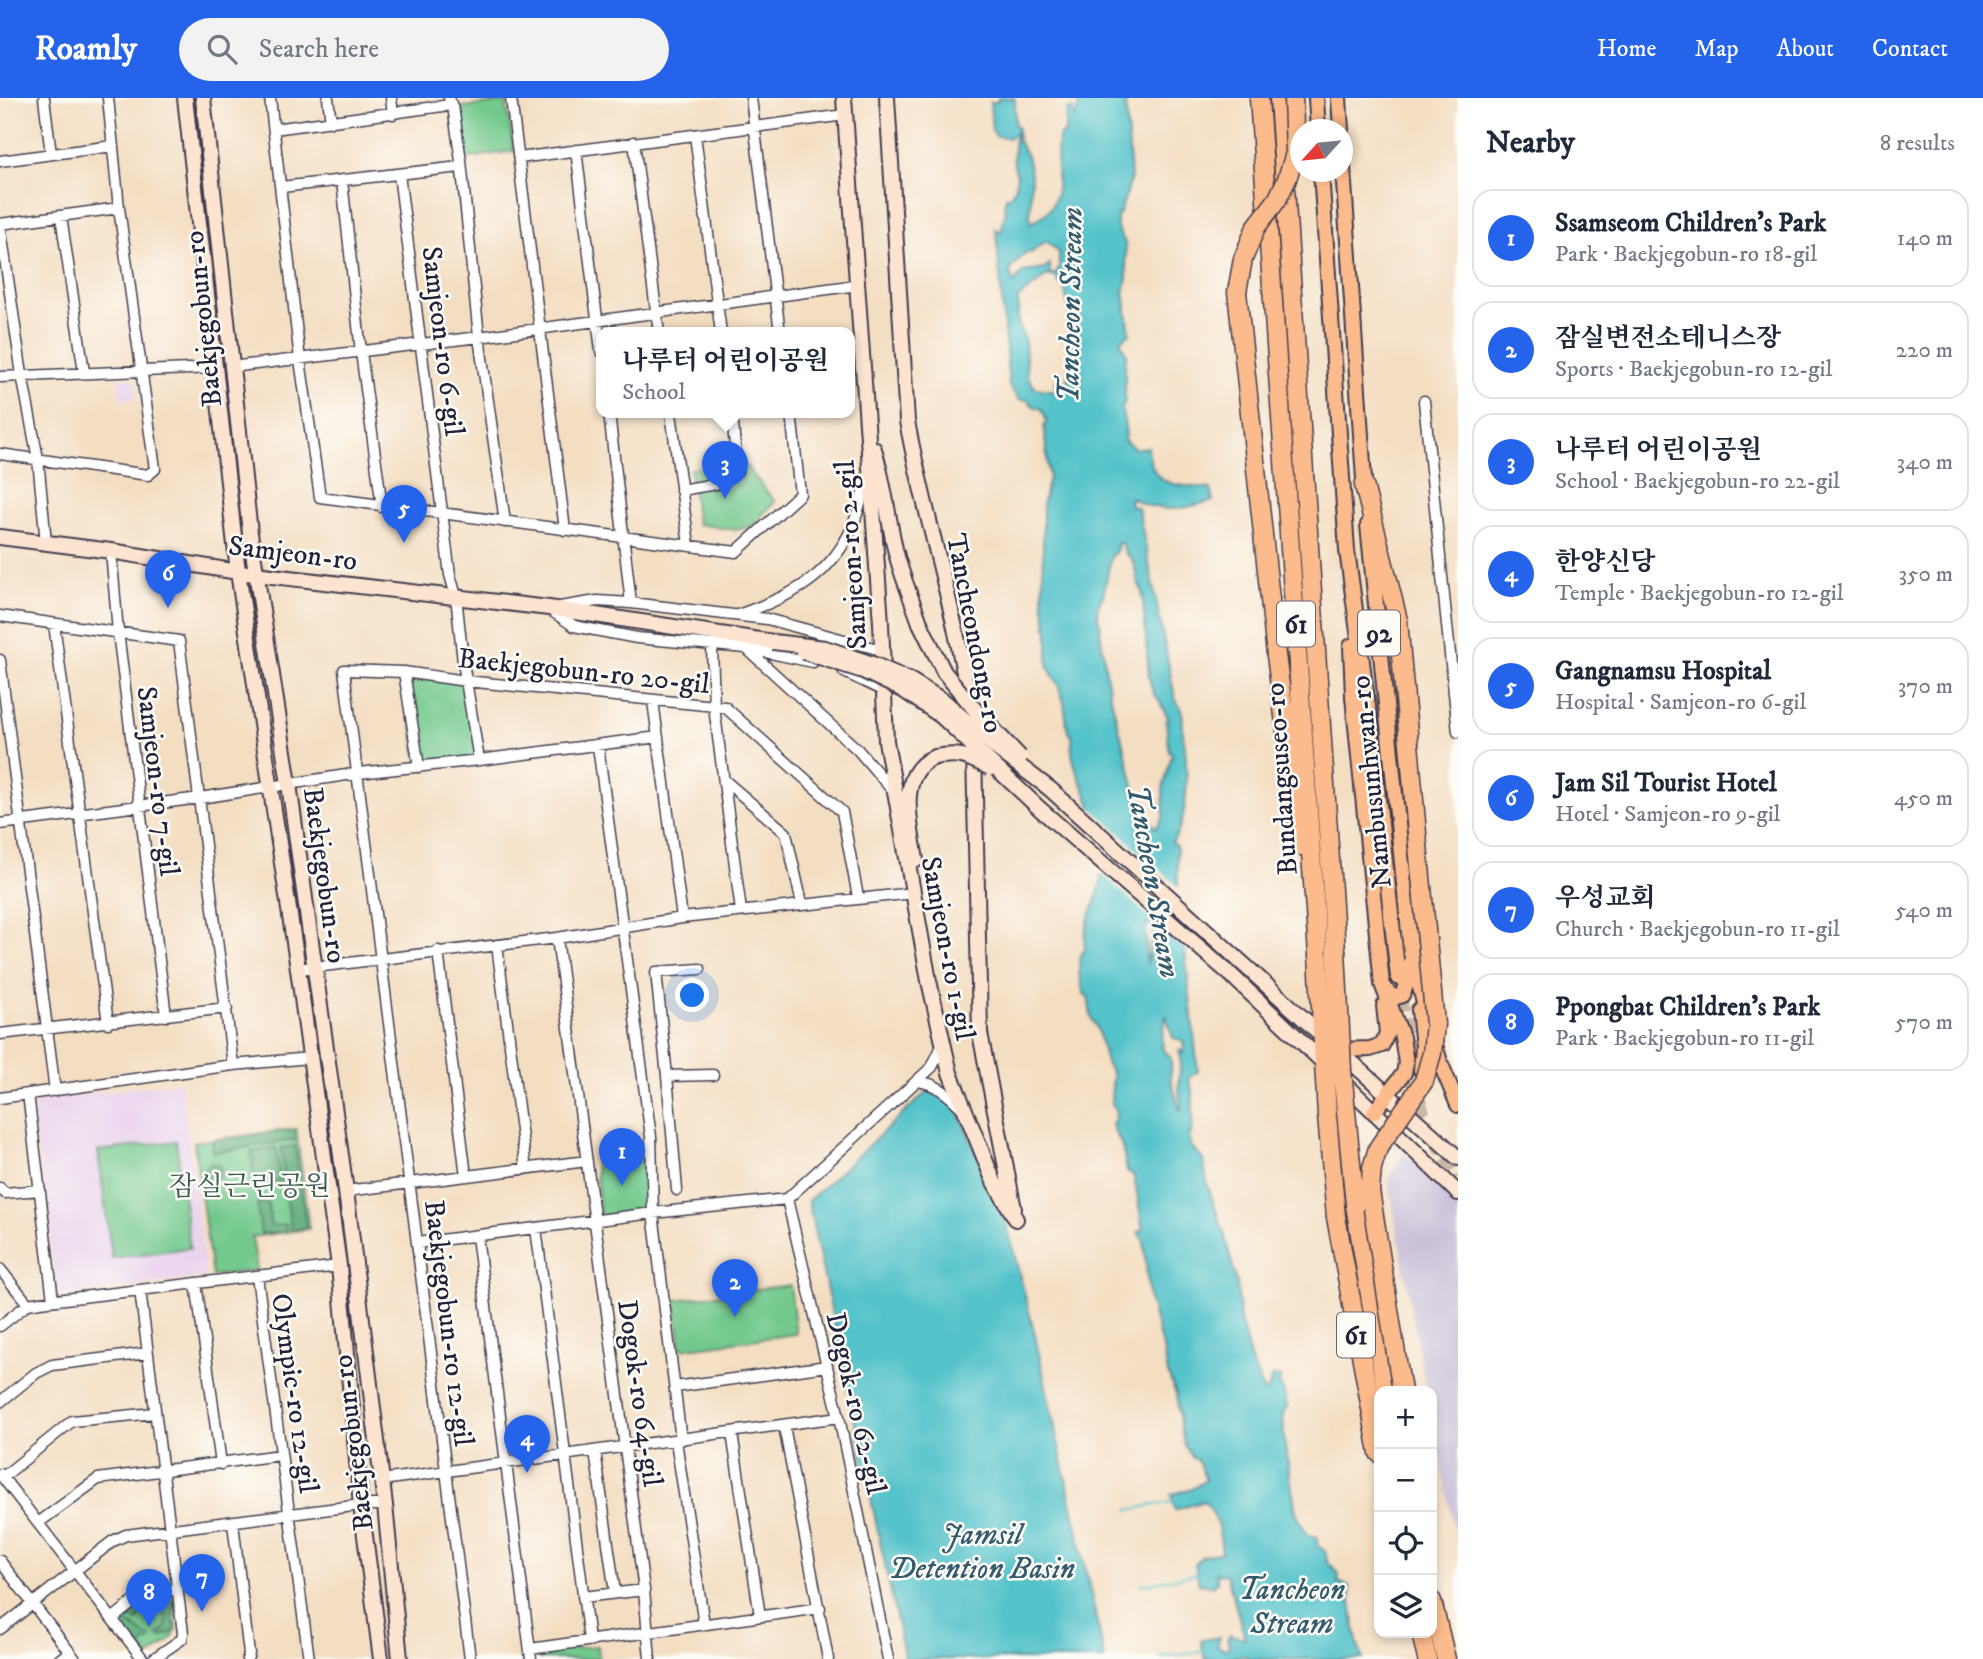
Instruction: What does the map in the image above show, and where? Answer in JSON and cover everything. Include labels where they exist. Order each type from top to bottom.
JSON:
[{"type":"highway","name":"Bundangsuseo-ro","points":[[1259,98],[1283,293],[1342,1070],[1355,1205],[1385,1386]]},
{"type":"highway","name":"Bundangsuseo-ro","points":[[1279,98],[1283,293],[1327,1116],[1336,1217],[1378,1449]]},
{"type":"highway","points":[[1293,98],[1295,153],[1277,200],[1256,227],[1243,259],[1237,292],[1293,796],[1318,955]]},
{"type":"highway","points":[[1364,485],[1398,620],[1435,1024],[1432,1053],[1424,1081],[1378,1147],[1372,1168],[1370,1191],[1401,1386]]},
{"type":"highway","points":[[1437,1622],[1446,1659]]},
{"type":"highway","points":[[1421,1638],[1427,1659]]},
{"type":"main road","name":"Baekjegobun-ro","points":[[185,98],[238,572],[298,969],[339,1266],[361,1506],[381,1659]]},
{"type":"main road","name":"Baekjegobun-ro","points":[[203,98],[256,572],[289,784],[346,1191],[385,1505],[400,1659]]},
{"type":"main road","name":"Samjeon-ro 2-gil","points":[[844,98],[882,673]]},
{"type":"main road","name":"Tancheondong-ro","points":[[887,98],[907,421],[964,670],[976,772],[980,1034],[1016,1219]]},
{"type":"main road","points":[[1316,98],[1317,119]]},
{"type":"main road","points":[[1339,98],[1340,119]]},
{"type":"main road","name":"Nambusunhwan-ro","points":[[1322,182],[1347,551],[1368,707],[1398,977]]},
{"type":"main road","name":"Nambusunhwan-ro","points":[[1344,182],[1364,485],[1411,953],[1440,1062],[1458,1105]]},
{"type":"main road","points":[[866,419],[885,489],[892,536],[902,573],[920,623],[944,672],[981,716],[1050,789],[1458,1158]]},
{"type":"main road","name":"Samjeon-ro","points":[[0,537],[111,551],[238,572],[549,608],[773,642]]},
{"type":"main road","points":[[1336,1048],[1370,1049],[1385,1041],[1387,1034],[1353,697],[1347,551]]},
{"type":"main road","points":[[773,642],[825,648],[911,681],[944,702],[996,748],[1050,789]]},
{"type":"main road","points":[[773,642],[863,671],[903,690],[941,716],[1040,809]]},
{"type":"main road","name":"Samjeon-ro 1-gil","points":[[882,673],[886,741],[943,1045],[964,1111],[994,1182],[1016,1219]]},
{"type":"main road","points":[[925,958],[924,920],[908,794],[914,776],[927,760],[953,753],[990,768],[1230,974],[1458,1193]]},
{"type":"main road","points":[[1382,984],[1390,996],[1394,998],[1402,995],[1407,983],[1411,953]]},
{"type":"main road","points":[[1387,1124],[1401,1107],[1418,1078],[1422,1059],[1423,1047],[1411,953]]},
{"type":"main road","points":[[1374,1112],[1404,1073],[1406,1063],[1402,1037],[1382,984]]},
{"type":"street","points":[[44,98],[51,154]]},
{"type":"street","points":[[0,454],[148,475],[155,469],[118,208],[107,98]]},
{"type":"street","points":[[270,98],[300,360],[320,498],[736,552],[800,495],[792,418]]},
{"type":"street","points":[[328,98],[331,122]]},
{"type":"street","points":[[391,98],[393,114]]},
{"type":"street","points":[[512,98],[565,530]]},
{"type":"street","points":[[751,98],[779,327]]},
{"type":"street","points":[[274,129],[393,114],[450,102],[461,161],[479,337],[505,522]]},
{"type":"street","points":[[519,158],[845,115]]},
{"type":"street","points":[[695,135],[720,327]]},
{"type":"street","points":[[634,142],[658,327]]},
{"type":"street","points":[[0,161],[113,146]]},
{"type":"street","points":[[576,150],[598,327]]},
{"type":"street","points":[[281,187],[460,167]]},
{"type":"street","name":"Samjeon-ro 6-gil","points":[[399,174],[450,575],[456,596]]},
{"type":"street","points":[[342,181],[382,507]]},
{"type":"street","points":[[46,543],[37,459],[0,224],[118,208]]},
{"type":"street","points":[[61,216],[84,372]]},
{"type":"street","points":[[231,367],[479,337],[857,285]]},
{"type":"street","points":[[0,377],[214,368]]},
{"type":"street","points":[[1424,401],[1458,732]]},
{"type":"street","points":[[610,418],[631,603]]},
{"type":"street","points":[[672,418],[689,545]]},
{"type":"street","points":[[681,490],[721,483],[737,471],[732,418]]},
{"type":"street","points":[[736,615],[780,600],[811,581],[834,558],[850,533],[869,469]]},
{"type":"street","name":"Samjeon-ro 7-gil","points":[[111,551],[118,632],[166,1016]]},
{"type":"street","points":[[456,596],[478,760]]},
{"type":"street","points":[[549,608],[597,601],[736,615],[790,624],[881,650]]},
{"type":"street","points":[[549,608],[574,626],[637,638],[746,648],[806,659],[853,675],[882,690]]},
{"type":"street","points":[[0,616],[179,641],[228,1008],[233,1065]]},
{"type":"street","points":[[54,624],[108,1023]]},
{"type":"street","points":[[712,646],[714,707],[741,911]]},
{"type":"street","points":[[746,648],[858,750],[895,793]]},
{"type":"street","points":[[0,660],[55,1091]]},
{"type":"street","name":"Baekjegobun-ro 20-gil","points":[[359,773],[344,670],[404,672],[653,701],[725,706],[842,812],[858,897]]},
{"type":"street","points":[[404,672],[419,767]]},
{"type":"street","points":[[653,701],[682,918]]},
{"type":"street","points":[[0,824],[200,798],[359,773],[658,737]]},
{"type":"street","points":[[598,746],[651,1137],[653,1213],[675,1387],[678,1441],[704,1624]]},
{"type":"street","name":"Baekjegobun-ro 12-gil","points":[[359,773],[470,1659]]},
{"type":"street","points":[[724,780],[786,832],[802,904]]},
{"type":"street","points":[[298,969],[557,938],[682,918],[913,893]]},
{"type":"street","name":"Dogok-ro 64-gil","points":[[557,938],[645,1590],[650,1659]]},
{"type":"street","points":[[497,945],[526,1169]]},
{"type":"street","points":[[438,951],[466,1176]]},
{"type":"street","points":[[677,1190],[656,972],[700,969]]},
{"type":"street","points":[[0,1034],[228,1008]]},
{"type":"street","points":[[417,1243],[787,1199],[918,1081],[932,1067],[943,1045]]},
{"type":"street","points":[[0,1098],[233,1065],[310,1058]]},
{"type":"street","points":[[667,1076],[713,1075]]},
{"type":"street","points":[[918,1081],[945,1091],[964,1111]]},
{"type":"street","points":[[28,1094],[53,1300]]},
{"type":"street","points":[[346,1191],[587,1161]]},
{"type":"street","points":[[0,1188],[5,1193],[40,1191]]},
{"type":"street","name":"Dogok-ro 62-gil","points":[[787,1199],[839,1418],[888,1659]]},
{"type":"street","points":[[536,1228],[589,1640]]},
{"type":"street","name":"Baekjegobun-ro 12-gil","points":[[477,1236],[530,1654]]},
{"type":"street","name":"Olympic-ro 12-gil","points":[[0,1326],[28,1304],[339,1266]]},
{"type":"street","points":[[0,1269],[28,1304]]},
{"type":"street","name":"Olympic-ro 12-gil","points":[[257,1276],[309,1659]]},
{"type":"street","points":[[197,1283],[222,1464]]},
{"type":"street","points":[[140,1290],[183,1633],[182,1639],[153,1659]]},
{"type":"street","points":[[0,1402],[36,1373],[52,1365],[148,1353]]},
{"type":"street","points":[[675,1387],[827,1366]]},
{"type":"street","points":[[143,1659],[1,1476],[72,1421],[155,1413]]},
{"type":"street","name":"Baekjegobun-ro 12-gil","points":[[382,1480],[445,1469],[678,1441],[839,1418]]},
{"type":"street","points":[[784,1426],[828,1659]]},
{"type":"street","points":[[732,1433],[760,1616]]},
{"type":"street","points":[[596,1451],[615,1593]]},
{"type":"street","points":[[38,1523],[98,1479],[280,1455]]},
{"type":"street","points":[[0,1629],[113,1541],[126,1535],[385,1505]]},
{"type":"street","points":[[233,1523],[249,1654],[247,1659]]},
{"type":"street","points":[[0,1561],[72,1655],[60,1659]]},
{"type":"street","points":[[112,1619],[145,1593],[178,1589]]},
{"type":"street","points":[[583,1597],[645,1590]]},
{"type":"street","points":[[530,1654],[589,1640],[820,1608]]},
{"type":"shaded area","points":[[130,378],[136,383],[137,397],[120,399],[118,379]]},
{"type":"shaded area","points":[[181,1082],[206,1277],[56,1296],[33,1108],[41,1100]]},
{"type":"shaded area","points":[[1404,1152],[1458,1204],[1458,1546],[1437,1445],[1437,1386],[1425,1386],[1388,1179]]},
{"type":"green space","points":[[506,102],[514,151],[461,159],[455,108]]},
{"type":"green space","points":[[738,456],[775,502],[750,527],[735,530],[697,524],[690,469],[726,465]]},
{"type":"green space","points":[[404,672],[466,681],[479,760],[419,767]]},
{"type":"green space","name":"잠실근린공원","points":[[296,1129],[309,1229],[252,1237],[257,1270],[212,1276],[194,1142]]},
{"type":"green space","points":[[296,1129],[297,1140],[213,1152],[212,1140]]},
{"type":"green space","points":[[176,1141],[190,1248],[112,1258],[98,1151]]},
{"type":"green space","points":[[295,1146],[299,1178],[285,1180],[281,1148]]},
{"type":"green space","points":[[276,1148],[281,1181],[255,1184],[251,1152]]},
{"type":"green space","points":[[643,1156],[649,1211],[600,1216],[595,1161]]},
{"type":"green space","points":[[210,1164],[216,1164],[221,1172],[219,1178],[210,1180],[205,1175],[205,1169]]},
{"type":"green space","points":[[300,1184],[306,1228],[291,1230],[285,1186]]},
{"type":"green space","points":[[268,1203],[271,1226],[286,1224],[287,1231],[261,1234],[257,1204]]},
{"type":"green space","points":[[790,1285],[796,1334],[681,1349],[675,1300]]},
{"type":"green space","points":[[174,1592],[175,1632],[172,1638],[146,1659],[116,1619],[144,1596]]},
{"type":"green space","points":[[161,1594],[153,1607],[141,1613],[138,1621],[121,1615],[144,1596]]},
{"type":"green space","points":[[174,1600],[172,1620],[177,1630],[161,1637],[158,1635],[167,1622],[159,1609],[166,1601]]},
{"type":"green space","points":[[128,1623],[151,1638],[141,1646],[150,1657],[146,1659],[119,1624]]},
{"type":"green space","points":[[598,1646],[599,1659],[539,1659],[538,1651]]},
{"type":"water","name":"Tancheon Stream","points":[[998,98],[1015,98],[1018,141],[1027,156],[1031,174],[1030,223],[1052,206],[1056,196],[1057,148],[1060,135],[1065,133],[1067,109],[1070,112],[1072,108],[1075,119],[1080,98],[1125,98],[1131,178],[1117,215],[1117,228],[1125,243],[1127,279],[1124,293],[1130,333],[1120,341],[1127,355],[1125,401],[1122,408],[1126,435],[1124,440],[1135,449],[1148,447],[1154,471],[1160,477],[1176,485],[1211,489],[1213,501],[1171,509],[1152,507],[1131,498],[1130,502],[1131,506],[1138,508],[1175,698],[1183,718],[1185,805],[1178,832],[1172,842],[1177,848],[1178,886],[1198,1072],[1189,1079],[1193,1094],[1192,1132],[1189,1136],[1191,1146],[1203,1160],[1208,1187],[1225,1236],[1237,1284],[1240,1320],[1251,1361],[1264,1392],[1268,1392],[1272,1375],[1280,1378],[1279,1383],[1287,1406],[1283,1413],[1284,1440],[1296,1512],[1307,1535],[1318,1537],[1318,1546],[1325,1551],[1327,1561],[1339,1574],[1338,1582],[1349,1586],[1355,1633],[1363,1659],[1249,1659],[1247,1656],[1205,1659],[1201,1640],[1220,1637],[1217,1646],[1225,1649],[1228,1648],[1227,1640],[1230,1635],[1245,1638],[1227,1576],[1218,1575],[1216,1572],[1217,1582],[1213,1586],[1199,1584],[1195,1564],[1201,1557],[1222,1552],[1218,1525],[1212,1512],[1204,1501],[1175,1510],[1171,1494],[1190,1490],[1206,1480],[1197,1459],[1193,1458],[1185,1446],[1176,1394],[1168,1374],[1149,1299],[1144,1242],[1138,1232],[1143,1230],[1135,1181],[1133,1174],[1127,1172],[1121,1145],[1112,1124],[1116,1110],[1111,1102],[1113,1075],[1106,1063],[1098,1030],[1091,1017],[1088,996],[1084,994],[1080,977],[1079,964],[1085,948],[1086,929],[1101,883],[1101,860],[1092,810],[1072,755],[1073,738],[1068,732],[1064,702],[1048,667],[1048,631],[1043,601],[1043,503],[1049,477],[1044,425],[1047,422],[1042,409],[1027,400],[1020,400],[1009,386],[996,229],[1001,232],[1006,197],[1009,197],[1015,188],[1016,132],[1010,138],[996,136],[992,130],[990,102],[997,102]],"holes":[[[1046,241],[1059,252],[1056,274],[1050,274],[1050,264],[1045,269],[1023,272],[1014,283],[1010,274],[1011,268],[1026,252],[1031,253]],[[1047,275],[1056,277],[1059,284],[1062,283],[1070,319],[1068,382],[1063,385],[1062,382],[1056,381],[1056,391],[1035,388],[1027,375],[1025,342],[1018,323],[1018,298]],[[1122,543],[1125,553],[1135,566],[1142,590],[1149,677],[1153,692],[1169,720],[1166,721],[1169,752],[1172,754],[1163,788],[1164,816],[1156,828],[1138,800],[1109,691],[1097,615],[1111,557],[1117,550],[1117,544]],[[1146,923],[1153,928],[1146,963]],[[1166,1015],[1173,1038],[1182,1040],[1184,1045],[1183,1054],[1179,1049],[1180,1111],[1171,1079],[1171,1058],[1163,1049]]]},
{"type":"water","name":"Jamsil Detention Basin","points":[[928,1091],[955,1103],[1007,1226],[1034,1331],[1105,1659],[905,1659],[808,1201]]},
{"type":"pier","points":[[1085,802],[1182,890],[1190,954],[1098,870]]},
{"type":"waterway","points":[[1128,1510],[1176,1501]]},
{"type":"waterway","points":[[1141,1585],[1200,1573]]},
{"type":"waterway","points":[[1161,1658],[1207,1651]]},
{"type":"tunnel","points":[[1398,977],[1410,1071],[1428,1129],[1458,1177]]},
{"type":"place","name":"나루터 어린이공원","points":[[725,499]]},
{"type":"place","name":"Gangnamsu Hospital","points":[[404,543]]},
{"type":"place","name":"Jam Sil Tourist Hotel","points":[[168,608]]},
{"type":"place","name":"Ssamseom Children's Park","points":[[622,1186]]},
{"type":"place","name":"잠실변전소테니스장","points":[[735,1317]]},
{"type":"place","name":"한양신당","points":[[527,1473]]},
{"type":"place","name":"우성교회","points":[[202,1612]]},
{"type":"place","name":"Ppongbat Children's Park","points":[[149,1627]]}]
